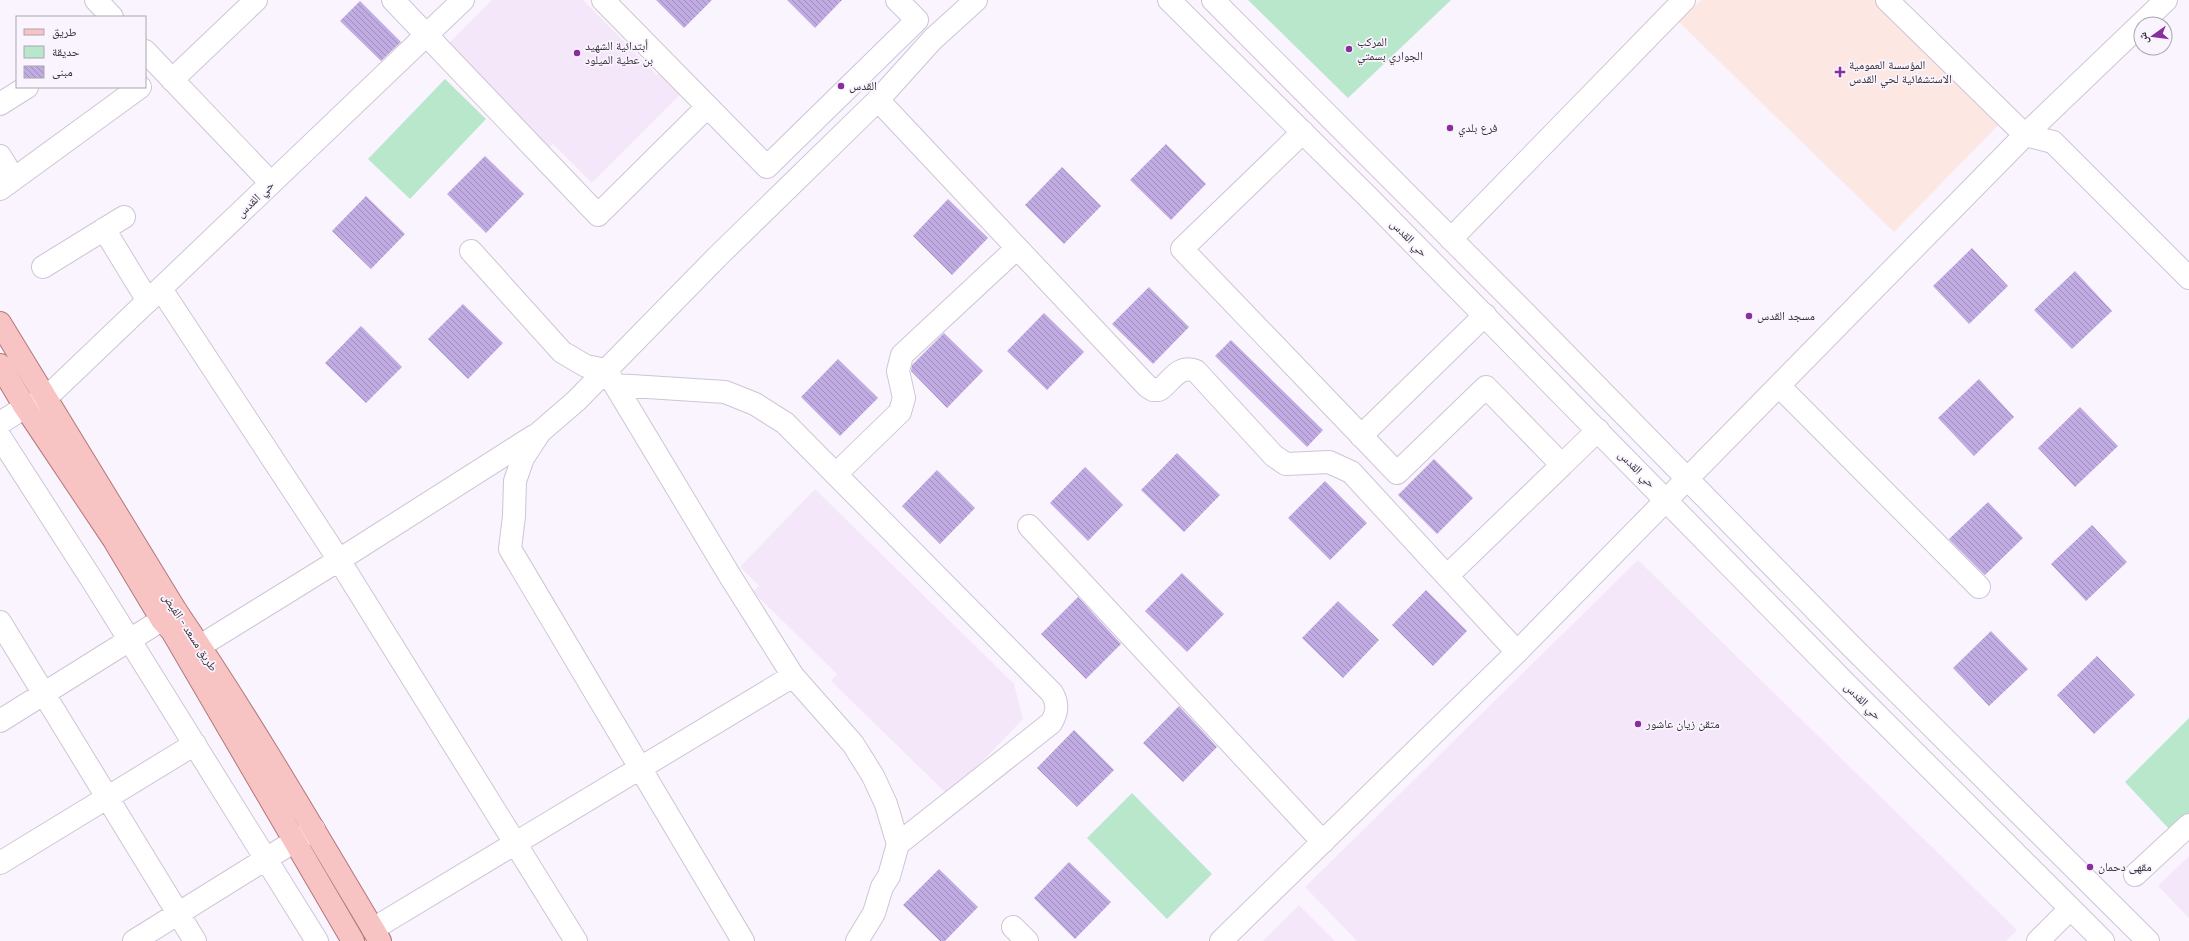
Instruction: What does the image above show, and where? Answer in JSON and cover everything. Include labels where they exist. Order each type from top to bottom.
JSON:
[{"type":"main road","name":"طريق مسعد - الفيض","points":[[0,323],[46,398],[169,615],[172,631],[353,941]]},
{"type":"main road","name":"طريق مسعد - الفيض","points":[[0,364],[25,407],[114,540],[169,615],[200,646],[314,829],[377,935]]},
{"type":"street","points":[[96,0],[111,16]]},
{"type":"street","points":[[146,83],[168,75],[256,0]]},
{"type":"street","points":[[393,0],[598,215],[707,107]]},
{"type":"street","name":"حي القدس","points":[[46,398],[463,0]]},
{"type":"street","points":[[603,0],[767,167],[917,20]]},
{"type":"street","points":[[897,0],[933,39]]},
{"type":"street","points":[[200,646],[339,560],[540,432],[576,401],[611,377],[717,257],[878,100],[933,39],[976,0]]},
{"type":"street","name":"حي القدس","points":[[1169,0],[1303,132],[1667,500],[1874,712],[2103,941]]},
{"type":"street","points":[[1213,0],[1451,239],[1895,690],[2148,941]]},
{"type":"street","points":[[1451,239],[1684,0]]},
{"type":"street","points":[[1887,0],[2024,135],[2053,142],[2189,278]]},
{"type":"street","points":[[1221,941],[1517,652],[1688,480],[2024,135],[2166,0]]},
{"type":"street","points":[[146,52],[271,183]]},
{"type":"street","points":[[0,104],[25,88]]},
{"type":"street","points":[[0,156],[7,184],[139,88]]},
{"type":"street","points":[[878,100],[1147,386],[1153,390],[1159,390],[1183,369],[1190,368],[1196,371],[1274,456],[1286,464],[1329,462],[1351,472],[1517,652]]},
{"type":"street","points":[[1303,132],[1182,250],[1397,473],[1486,387],[1562,465]]},
{"type":"street","points":[[43,267],[124,217]]},
{"type":"street","points":[[104,229],[155,295],[339,560],[576,941]]},
{"type":"street","points":[[836,474],[900,412],[904,398],[898,371],[902,355],[1017,248]]},
{"type":"street","points":[[470,251],[562,352],[586,366],[611,377],[725,392],[756,404],[785,423],[1052,693],[1057,704],[1055,717],[1051,723],[898,844]]},
{"type":"street","points":[[1361,436],[1485,316]]},
{"type":"street","points":[[611,377],[730,576],[793,676],[853,744],[873,776],[886,804],[898,844],[889,876],[882,887],[874,913],[857,941]]},
{"type":"street","points":[[1779,386],[1979,587]]},
{"type":"street","points":[[0,423],[25,407],[46,398]]},
{"type":"street","points":[[1447,576],[1598,430]]},
{"type":"street","points":[[540,432],[523,458],[516,481],[510,549],[743,941]]},
{"type":"street","points":[[0,437],[130,640],[317,941]]},
{"type":"street","points":[[1029,526],[1322,842]]},
{"type":"street","points":[[0,721],[169,615]]},
{"type":"street","points":[[0,622],[195,941]]},
{"type":"street","points":[[377,935],[515,843],[793,676]]},
{"type":"street","points":[[1874,712],[1895,690]]},
{"type":"street","points":[[0,863],[194,744]]},
{"type":"street","points":[[2135,875],[2189,825]]},
{"type":"street","points":[[134,941],[314,829]]},
{"type":"street","points":[[2038,941],[2070,909]]},
{"type":"shaded area","points":[[492,0],[583,0],[657,75],[662,70],[683,92],[592,183],[553,144],[548,149],[446,46]]},
{"type":"shaded area","name":"المؤسسة العمومية الاستشفائية لحي القدس","points":[[1701,0],[1875,0],[2001,122],[1894,232],[1679,22]]},
{"type":"shaded area","points":[[815,489],[1014,684],[1023,719],[949,796],[831,681],[837,674],[753,592],[759,586],[740,567]]},
{"type":"shaded area","name":"متقن زيان عاشور","points":[[1638,560],[2017,930],[2006,941],[1357,941],[1305,887]]},
{"type":"shaded area","points":[[2189,856],[2189,918],[2158,886]]},
{"type":"shaded area","points":[[1299,905],[1335,941],[1263,941]]},
{"type":"green space","name":"المركب الجواري بسمتي","points":[[1248,0],[1451,0],[1348,98]]},
{"type":"green space","points":[[445,79],[486,119],[410,199],[368,159]]},
{"type":"green space","points":[[2189,718],[2189,813],[2171,831],[2125,782]]},
{"type":"green space","points":[[1132,793],[1212,874],[1167,919],[1087,838]]},
{"type":"building","points":[[656,0],[712,0],[684,28]]},
{"type":"building","points":[[787,0],[842,0],[815,28]]},
{"type":"building","points":[[360,1],[401,42],[381,61],[340,21]]},
{"type":"building","points":[[1166,144],[1206,184],[1171,220],[1130,180]]},
{"type":"building","points":[[485,156],[524,194],[486,233],[447,194]]},
{"type":"building","points":[[1062,167],[1101,206],[1064,244],[1025,205]]},
{"type":"building","points":[[366,196],[405,234],[371,269],[332,231]]},
{"type":"building","points":[[948,199],[988,238],[952,275],[913,236]]},
{"type":"building","points":[[1972,248],[2008,286],[1969,324],[1933,286]]},
{"type":"building","points":[[2075,271],[2112,311],[2072,349],[2034,310]]},
{"type":"building","points":[[1149,287],[1189,327],[1153,364],[1112,324]]},
{"type":"building","points":[[463,304],[503,343],[468,379],[428,339]]},
{"type":"building","points":[[1044,313],[1084,352],[1047,390],[1007,351]]},
{"type":"building","points":[[361,326],[402,367],[366,403],[325,363]]},
{"type":"building","points":[[944,333],[983,371],[947,408],[911,371],[912,365]]},
{"type":"building","points":[[1231,340],[1323,430],[1307,447],[1215,356]]},
{"type":"building","points":[[838,359],[878,398],[840,436],[801,397]]},
{"type":"building","points":[[1979,379],[2014,417],[1974,456],[1938,418]]},
{"type":"building","points":[[2080,407],[2118,446],[2075,487],[2038,448]]},
{"type":"building","points":[[1177,453],[1220,495],[1184,532],[1141,490]]},
{"type":"building","points":[[1434,459],[1473,498],[1437,534],[1398,495]]},
{"type":"building","points":[[1085,467],[1123,505],[1088,541],[1050,503]]},
{"type":"building","points":[[937,470],[975,508],[940,544],[902,506]]},
{"type":"building","points":[[1325,481],[1367,523],[1330,560],[1288,518]]},
{"type":"building","points":[[1988,502],[2023,538],[1985,575],[1949,539]]},
{"type":"building","points":[[2092,525],[2127,562],[2086,601],[2051,564]]},
{"type":"building","points":[[1182,573],[1224,614],[1187,652],[1145,611]]},
{"type":"building","points":[[1426,590],[1467,631],[1433,666],[1392,625]]},
{"type":"building","points":[[1078,597],[1121,644],[1086,679],[1041,634]]},
{"type":"building","points":[[1338,601],[1379,640],[1343,678],[1302,638]]},
{"type":"building","points":[[1991,631],[2028,669],[1989,706],[1953,668]]},
{"type":"building","points":[[2097,656],[2135,695],[2094,734],[2057,695]]},
{"type":"building","points":[[1179,706],[1217,747],[1183,782],[1143,743]]},
{"type":"building","points":[[1074,730],[1114,770],[1077,807],[1037,768]]},
{"type":"building","points":[[1069,862],[1111,902],[1075,939],[1034,898]]},
{"type":"building","points":[[939,869],[978,907],[945,941],[940,941],[903,905]]},
{"type":"place","name":"المركب الجواري بسمتي","points":[[1349,49]]},
{"type":"place","name":"أبتدائية الشهيد بن عطية الميلود","points":[[577,53]]},
{"type":"place","name":"المؤسسة العمومية الاستشفائية لحي القدس","points":[[1840,72]]},
{"type":"place","name":"القدس","points":[[841,86]]},
{"type":"place","name":"فرع بلدي","points":[[1450,128]]},
{"type":"place","name":"مسجد القدس","points":[[1749,316]]},
{"type":"place","name":"متقن زيان عاشور","points":[[1638,724]]},
{"type":"place","name":"مقهى دحمان","points":[[2090,867]]}]
